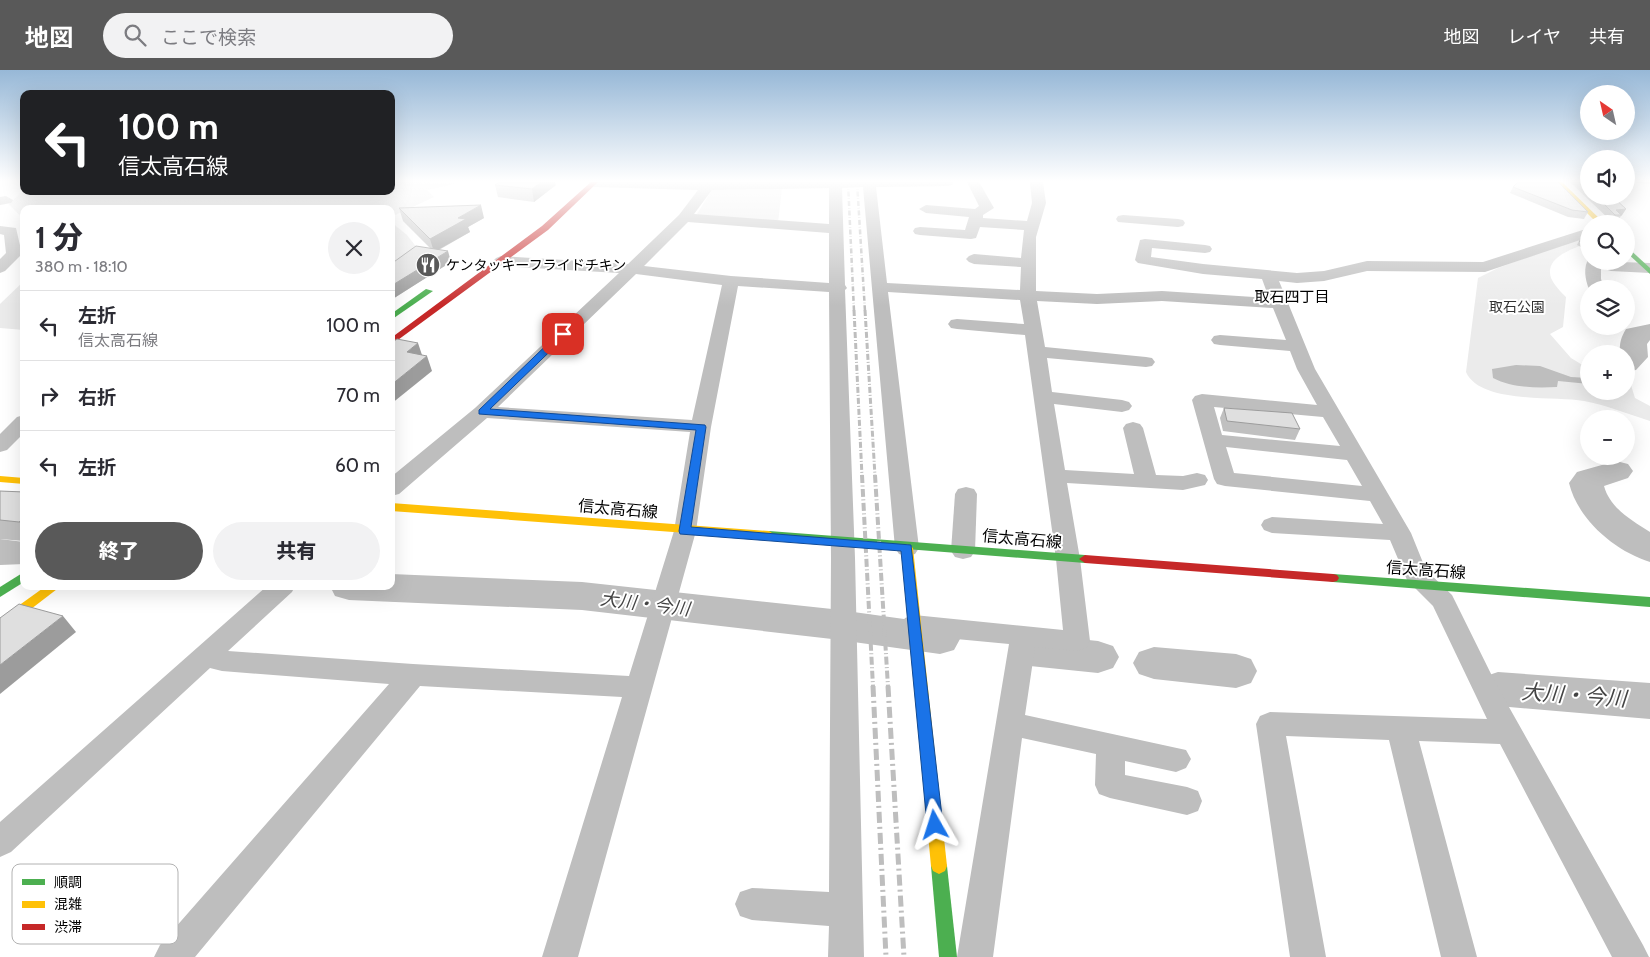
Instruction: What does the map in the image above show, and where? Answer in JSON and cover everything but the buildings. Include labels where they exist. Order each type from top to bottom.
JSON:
[{"type":"main road","points":[[395,339],[550,223]]},
{"type":"main road","points":[[1635,256],[1649,269]]},
{"type":"main road","points":[[395,315],[440,284]]},
{"type":"main road","points":[[0,479],[20,481]]},
{"type":"main road","name":"信太高石線","points":[[395,507],[907,548],[1650,602]]},
{"type":"main road","points":[[907,548],[948,957]]},
{"type":"main road","points":[[0,593],[20,579]]},
{"type":"main road","points":[[0,626],[50,590]]},
{"type":"street","points":[[395,486],[482,412],[678,223]]},
{"type":"street","points":[[759,223],[836,229]]},
{"type":"street","points":[[836,223],[839,288],[839,416],[843,542],[846,957]]},
{"type":"street","points":[[874,223],[907,548]]},
{"type":"street","points":[[920,231],[971,235],[978,223]]},
{"type":"street","points":[[915,634],[1023,636],[1077,641],[1068,559],[1028,295],[1029,237],[1032,226],[1022,223]]},
{"type":"street","points":[[1177,223],[1179,246]]},
{"type":"street","points":[[0,230],[11,231],[14,254],[1,265]]},
{"type":"street","points":[[1205,249],[1145,243],[1143,260],[1297,278],[1324,276],[1367,266],[1461,268],[1485,266],[1580,235]]},
{"type":"street","points":[[974,259],[1028,263]]},
{"type":"street","points":[[501,261],[631,269],[731,281],[839,288]]},
{"type":"street","points":[[1635,268],[1649,269]]},
{"type":"street","points":[[1269,276],[1278,303],[1306,370],[1399,533],[1416,574],[1443,601],[1509,732],[1631,957]]},
{"type":"street","points":[[560,957],[684,531],[701,427],[731,281]]},
{"type":"street","points":[[881,287],[1097,298],[1162,296],[1278,303]]},
{"type":"street","points":[[957,324],[1033,330]]},
{"type":"street","points":[[1220,340],[1296,346]]},
{"type":"street","points":[[1037,352],[1146,362]]},
{"type":"street","points":[[1044,397],[1122,406]]},
{"type":"street","points":[[1330,412],[1202,400],[1225,478],[1377,495]]},
{"type":"street","points":[[482,412],[701,427]]},
{"type":"street","points":[[0,446],[20,425]]},
{"type":"street","points":[[1133,428],[1147,481]]},
{"type":"street","points":[[1213,440],[1354,454]]},
{"type":"street","points":[[1056,476],[1183,483],[1197,480]]},
{"type":"street","points":[[963,551],[966,494]]},
{"type":"street","points":[[1272,525],[1399,533]]},
{"type":"street","points":[[0,842],[279,590]]},
{"type":"street","points":[[974,957],[1023,636]]},
{"type":"street","points":[[205,657],[222,661],[413,675],[639,687]]},
{"type":"street","points":[[172,957],[413,675]]},
{"type":"street","points":[[1010,724],[1176,759]]},
{"type":"street","points":[[1308,957],[1270,724],[1509,732]]},
{"type":"street","points":[[1401,729],[1459,957]]},
{"type":"street","points":[[1111,746],[1110,785],[1187,801]]},
{"type":"street","points":[[752,904],[846,910]]},
{"type":"green space","points":[[395,225],[407,235],[421,253],[395,264]]},
{"type":"green space","name":"取石公園","points":[[1580,238],[1580,246],[1556,259],[1550,271],[1551,278],[1566,297],[1563,327],[1550,334],[1571,358],[1580,364],[1580,400],[1635,400],[1635,398],[1650,406],[1650,421],[1635,416],[1635,410],[1618,410],[1584,401],[1519,397],[1486,389],[1474,382],[1466,372],[1478,278],[1498,268]]},
{"type":"green space","points":[[20,285],[20,330],[0,328],[0,304]]},
{"type":"shaded area","points":[[1516,365],[1540,366],[1571,377],[1580,378],[1580,383],[1558,381],[1557,387],[1516,386],[1493,378],[1492,369]]},
{"type":"waterway","name":"大川・今川","points":[[1633,345],[1636,335],[1650,332]]},
{"type":"waterway","name":"大川・今川","points":[[1616,471],[1589,479],[1586,483],[1589,494],[1594,505],[1610,522],[1650,549]]},
{"type":"waterway","name":"大川・今川","points":[[0,552],[19,553]]},
{"type":"waterway","name":"大川・今川","points":[[395,588],[582,596],[832,624],[940,639]]},
{"type":"waterway","name":"大川・今川","points":[[1030,650],[1098,657]]},
{"type":"waterway","name":"大川・今川","points":[[1154,663],[1236,671]]},
{"type":"waterway","name":"大川・今川","points":[[1498,689],[1650,701]]},
{"type":"railway","points":[[850,223],[854,311]]},
{"type":"railway","points":[[860,223],[865,311]]},
{"type":"railway","points":[[854,310],[862,476]]},
{"type":"railway","points":[[865,310],[875,476]]},
{"type":"railway","points":[[862,475],[873,687]]},
{"type":"railway","points":[[875,475],[888,687]]},
{"type":"railway","points":[[873,686],[886,957]]},
{"type":"railway","points":[[888,686],[904,957]]},
{"type":"traffic: fast","points":[[1635,257],[1650,272]]},
{"type":"traffic: fast","points":[[395,315],[429,291]]},
{"type":"traffic: fast","points":[[769,535],[1085,559]]},
{"type":"traffic: fast","points":[[1333,578],[1650,602]]},
{"type":"traffic: fast","points":[[0,593],[20,579]]},
{"type":"traffic: fast","points":[[939,866],[948,957]]},
{"type":"traffic: slow","points":[[0,479],[20,481]]},
{"type":"traffic: slow","points":[[395,507],[769,535]]},
{"type":"traffic: slow","points":[[907,548],[939,866]]},
{"type":"traffic: slow","points":[[0,626],[50,590]]},
{"type":"traffic: jam","points":[[395,339],[550,223]]},
{"type":"traffic: jam","points":[[1085,559],[1333,578]]},
{"type":"place","name":"ケンタッキーフライドチキン","points":[[428,265]]},
{"type":"district","name":"取石四丁目","points":[[1292,297]]},
{"type":"route","points":[[563,334],[482,412],[701,427],[684,531],[907,548],[935,825]]}]
